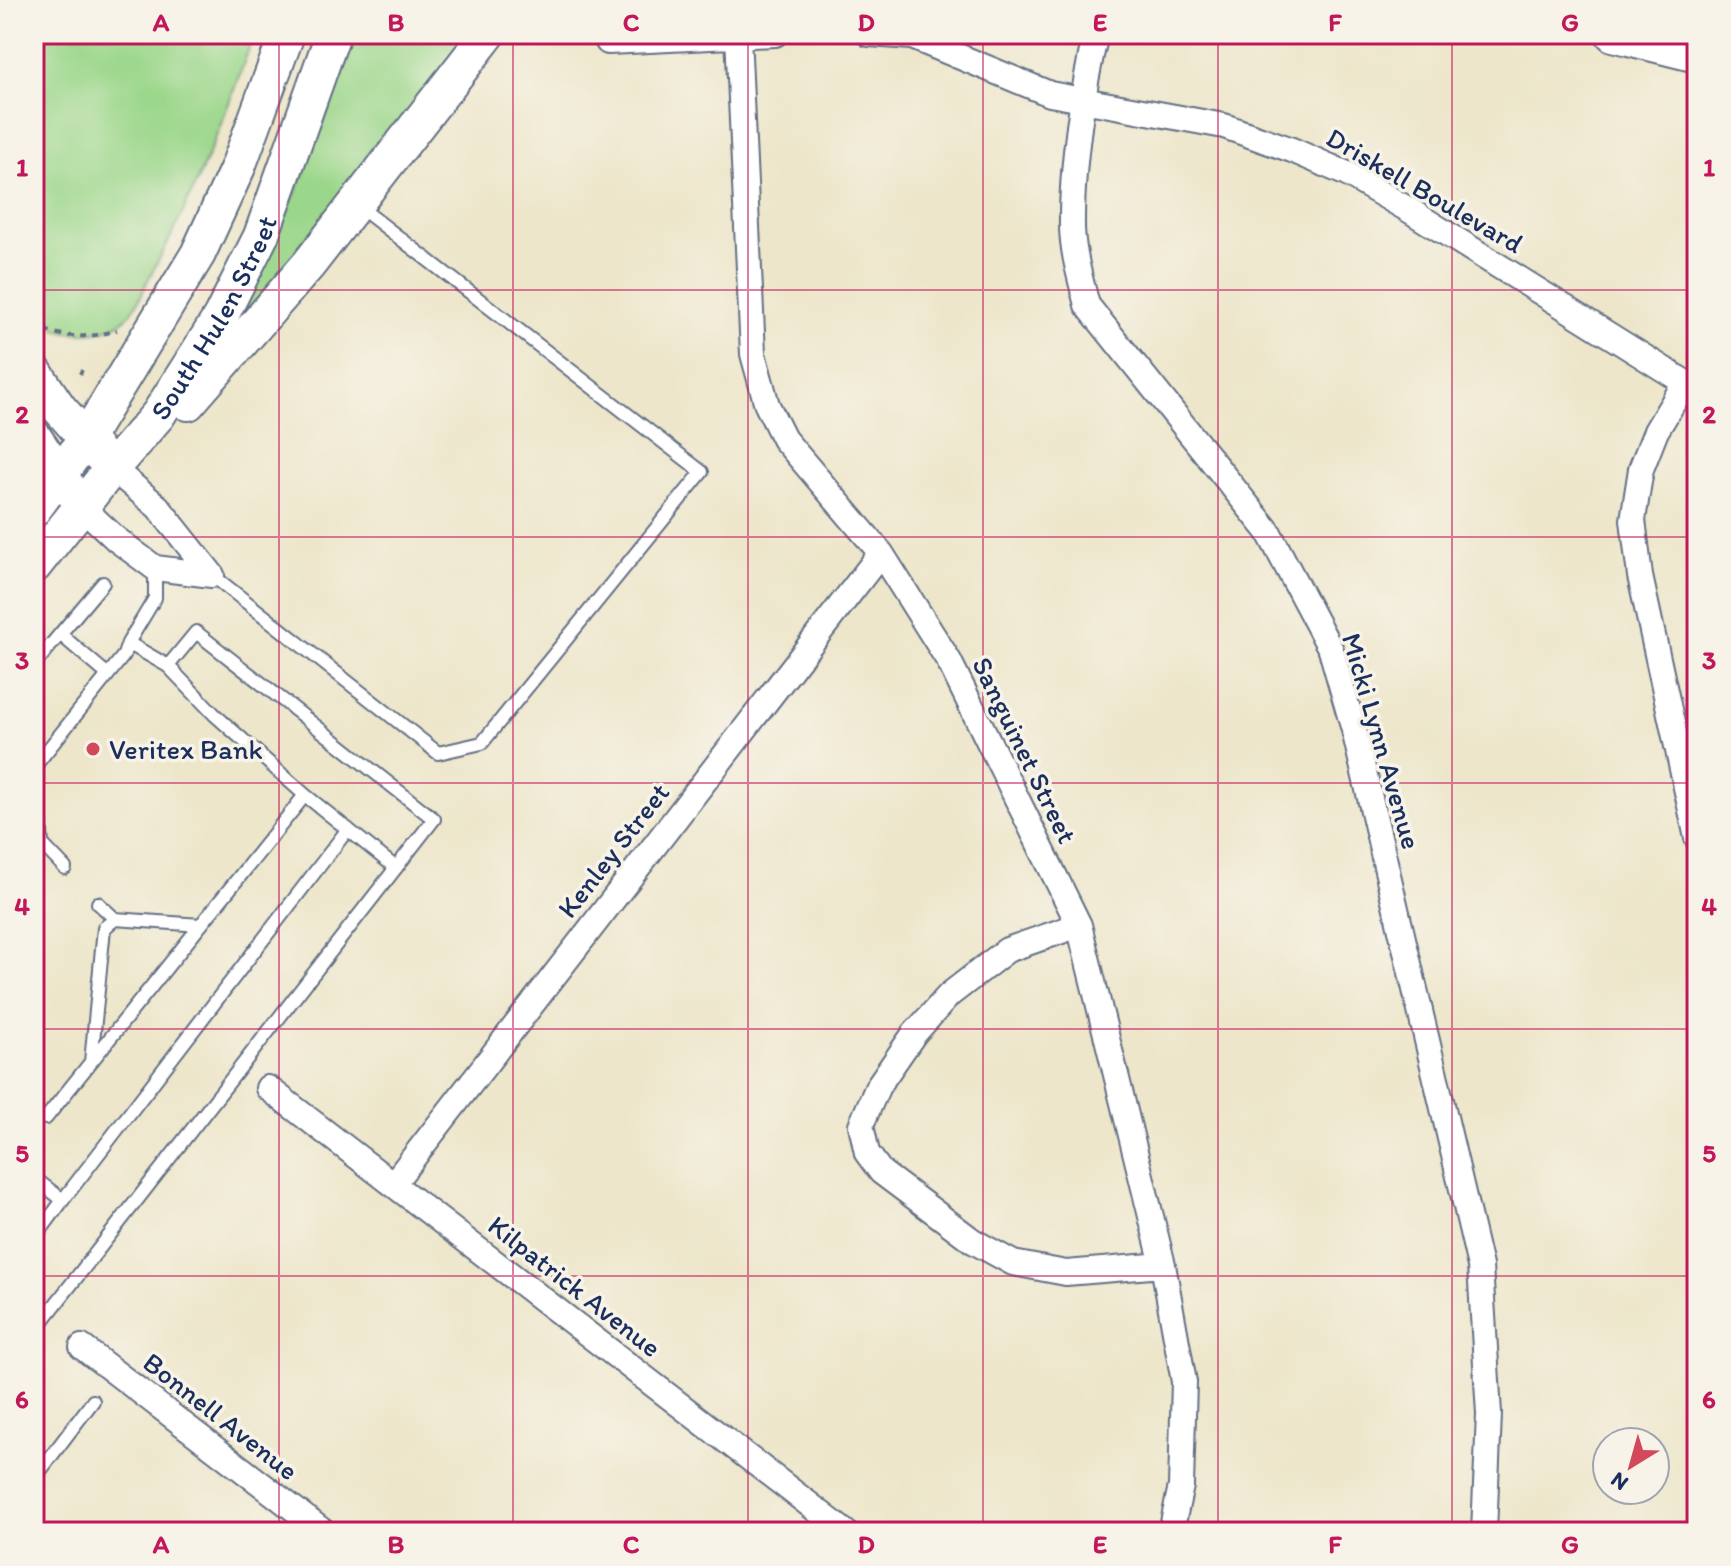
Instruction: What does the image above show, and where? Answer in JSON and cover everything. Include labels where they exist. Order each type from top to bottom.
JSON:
[{"type":"main road","name":"South Hulen Street","points":[[34,509],[85,440],[181,287],[238,167],[287,34]]},
{"type":"main road","name":"South Hulen Street","points":[[34,566],[158,415],[227,304],[261,236],[333,34]]},
{"type":"main road","points":[[34,371],[85,440],[112,468],[166,428],[309,264],[488,34]]},
{"type":"main road","points":[[1613,34],[1697,55]]},
{"type":"main road","points":[[34,437],[82,507]]},
{"type":"street","points":[[608,42],[775,34]]},
{"type":"street","name":"Driskell Boulevard","points":[[869,34],[912,37],[1050,94],[1224,126],[1292,150],[1347,174],[1691,387]]},
{"type":"street","name":"Micki Lynn Avenue","points":[[1096,34],[1085,99],[1072,220],[1076,260],[1087,305],[1268,531],[1331,650],[1354,730],[1480,1266],[1489,1414],[1484,1532]]},
{"type":"street","name":"Sanguinet Street","points":[[738,35],[753,354],[767,405],[784,439],[881,553],[949,661],[1079,925],[1163,1265],[1184,1382],[1181,1486],[1171,1532]]},
{"type":"street","points":[[1691,387],[1656,431],[1641,469],[1633,520],[1640,576],[1697,838]]},
{"type":"street","points":[[112,468],[158,507],[212,575]]},
{"type":"street","points":[[82,507],[116,539],[155,568],[212,575]]},
{"type":"street","name":"Kenley Street","points":[[393,1184],[881,553]]},
{"type":"street","points":[[1079,925],[1007,950],[949,995],[914,1034],[878,1086],[861,1125],[867,1153],[881,1172],[973,1241],[1013,1263],[1066,1273],[1163,1265]]},
{"type":"street","name":"Kilpatrick Avenue","points":[[268,1088],[845,1532]]},
{"type":"street","name":"Bonnell Avenue","points":[[82,1347],[324,1532]]},
{"type":"lane","points":[[212,575],[438,753],[482,743],[702,472],[357,205]]},
{"type":"lane","points":[[65,868],[38,848],[37,758],[124,655],[155,598],[155,568]]},
{"type":"lane","points":[[34,665],[103,583]]},
{"type":"lane","points":[[34,1332],[434,819],[196,632],[168,666]]},
{"type":"lane","points":[[60,634],[108,675]]},
{"type":"lane","points":[[128,643],[168,666],[215,715],[305,795],[396,868]]},
{"type":"lane","points":[[34,1117],[46,1118],[305,795]]},
{"type":"lane","points":[[34,1239],[348,829]]},
{"type":"lane","points":[[98,903],[115,919],[201,925]]},
{"type":"lane","points":[[91,1062],[104,928],[115,919]]},
{"type":"lane","points":[[34,1178],[63,1200]]},
{"type":"lane","points":[[34,1479],[93,1401]]},
{"type":"path","points":[[34,325],[62,335],[80,337],[98,336],[122,328]]},
{"type":"green space","points":[[34,34],[254,34],[207,157],[166,247],[133,309],[126,318],[105,330],[67,332],[34,317]]},
{"type":"green space","points":[[357,34],[472,34],[252,315],[244,307],[290,206]]},
{"type":"place","name":"Veritex Bank","points":[[93,749]]}]
